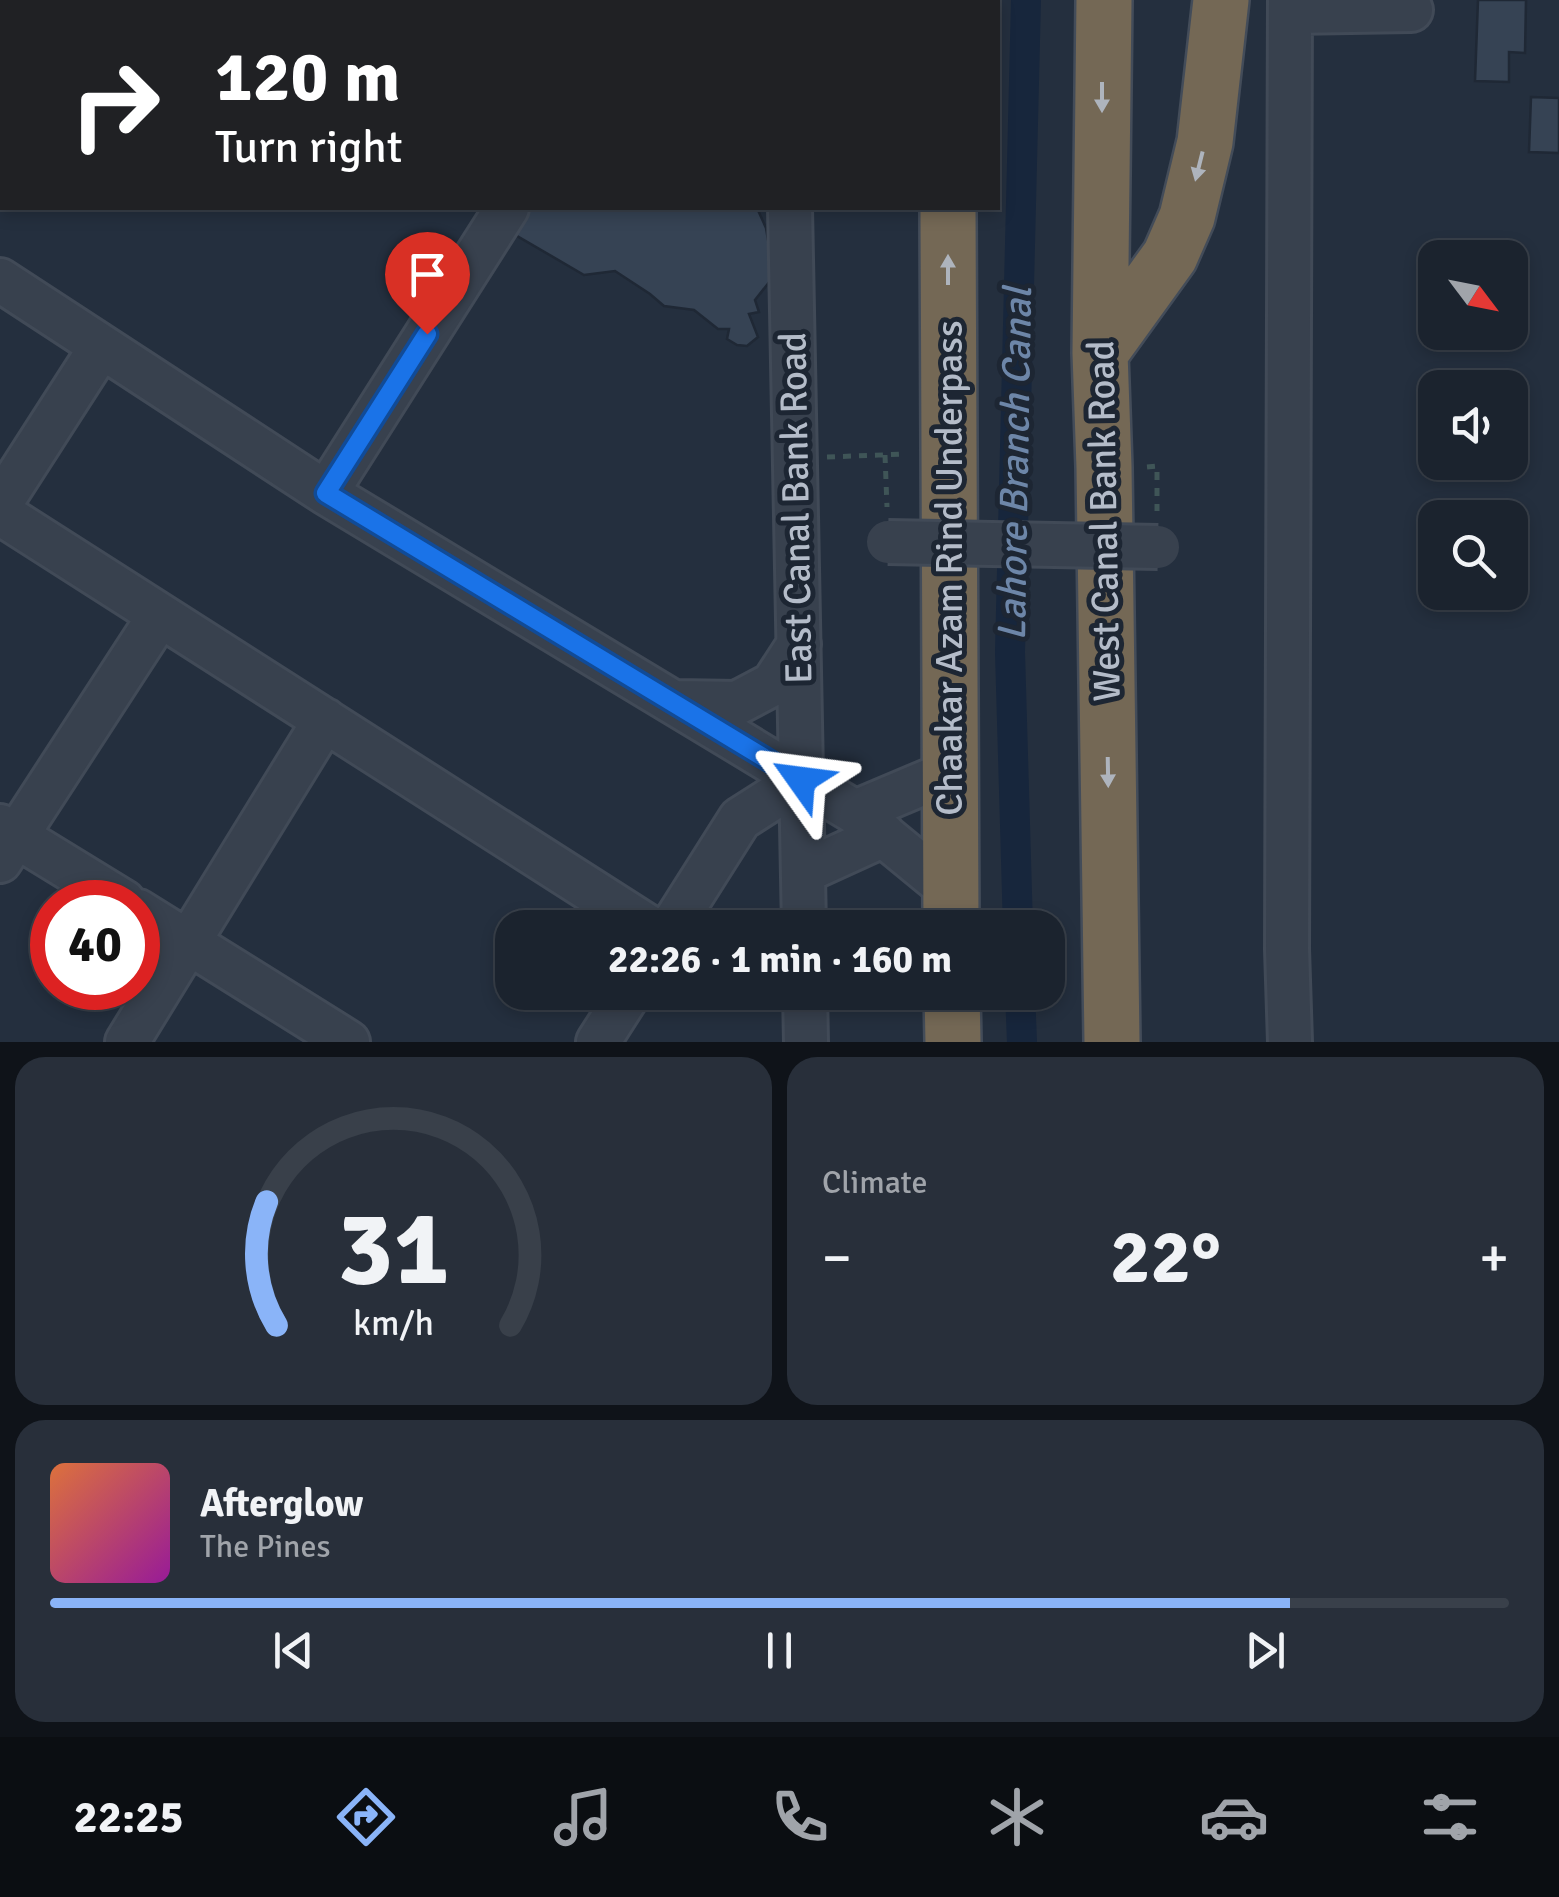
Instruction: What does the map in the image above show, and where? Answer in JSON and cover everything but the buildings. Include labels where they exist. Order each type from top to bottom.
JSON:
[{"type":"highway","name":"West Canal Bank Road","points":[[1104,0],[1100,353],[1112,1042]]},
{"type":"highway","points":[[1100,353],[1170,256],[1186,217],[1205,142],[1221,0]]},
{"type":"highway","name":"Chaakar Azam Rind Underpass","points":[[948,210],[950,909]]},
{"type":"highway","points":[[952,1010],[953,1042]]},
{"type":"street","points":[[1290,1042],[1290,6],[1411,10]]},
{"type":"street","points":[[326,493],[506,210]]},
{"type":"street","name":"East Canal Bank Road","points":[[790,210],[804,910]]},
{"type":"street","points":[[0,280],[326,493],[869,823],[950,909]]},
{"type":"street","points":[[0,504],[101,347]]},
{"type":"street","points":[[0,513],[622,910]]},
{"type":"street","points":[[888,542],[1158,548]]},
{"type":"street","points":[[81,880],[5,841],[160,615]]},
{"type":"street","points":[[671,702],[737,703],[773,684],[799,644]]},
{"type":"street","points":[[127,1042],[325,720]]},
{"type":"street","points":[[803,872],[869,823],[950,772]]},
{"type":"street","points":[[682,910],[740,819],[801,780]]},
{"type":"street","points":[[160,925],[346,1042]]},
{"type":"street","points":[[598,1042],[618,1010]]},
{"type":"street","points":[[805,1010],[806,1042]]},
{"type":"path","points":[[795,458],[949,453]]},
{"type":"path","points":[[885,455],[888,542]]},
{"type":"path","points":[[1157,466],[1158,548]]},
{"type":"waterway","name":"Lahore Branch Canal","points":[[1017,910],[1010,652],[1026,0]]},
{"type":"waterway","name":"Lahore Branch Canal","points":[[1021,1010],[1022,1042]]},
{"type":"route","points":[[427,334],[326,493],[801,780]]}]
